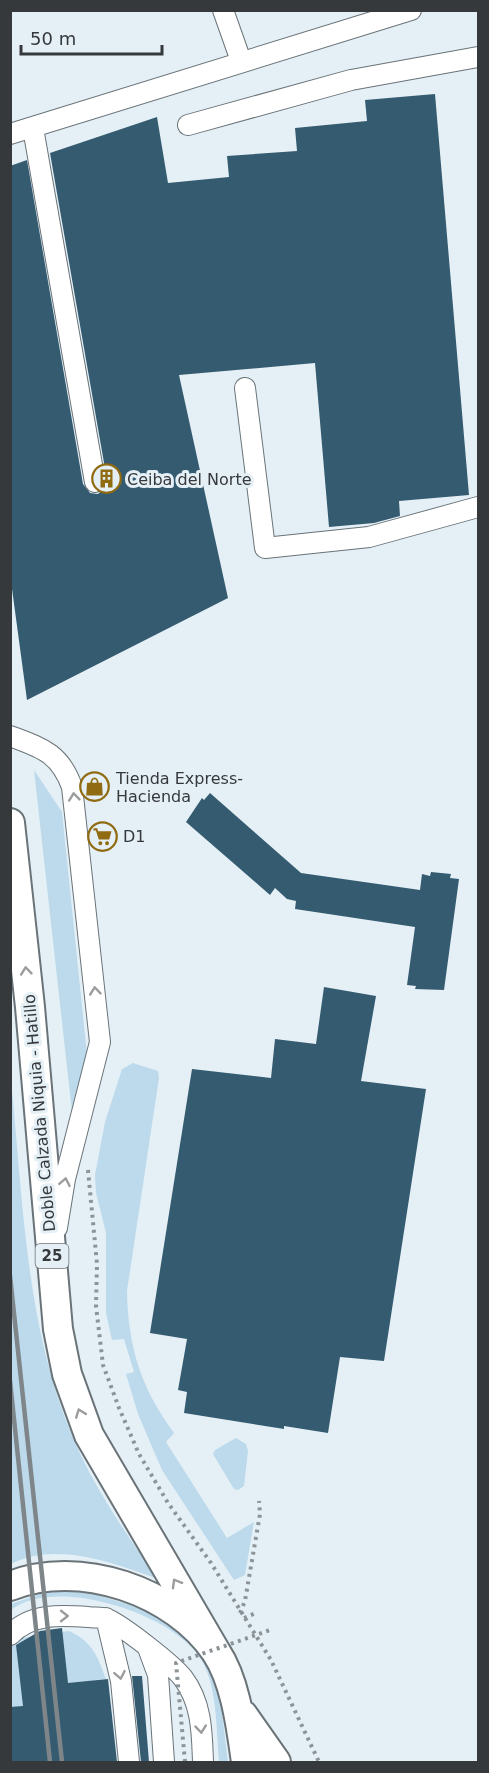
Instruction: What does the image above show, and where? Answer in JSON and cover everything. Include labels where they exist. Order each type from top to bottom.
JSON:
[{"type":"highway","name":"Doble Calzada Niquia - Hatillo","points":[[10,823],[30,1007],[61,1346],[80,1413],[129,1506],[216,1652]]},
{"type":"highway","name":"25","points":[[10,1586],[38,1577],[73,1576],[114,1584],[150,1596],[177,1612],[216,1652],[234,1700],[245,1759]]},
{"type":"highway","name":"25","points":[[234,1700],[276,1762]]},
{"type":"street","points":[[223,10],[241,61]]},
{"type":"street","points":[[10,134],[411,10]]},
{"type":"street","points":[[188,125],[351,80],[478,57]]},
{"type":"street","points":[[33,128],[95,482]]},
{"type":"street","points":[[245,388],[265,548],[369,537],[478,507]]},
{"type":"street","points":[[10,736],[37,746],[59,759],[72,786],[100,1042],[65,1179],[52,1260]]},
{"type":"street","points":[[10,1635],[36,1618],[62,1614],[106,1618],[148,1648],[183,1678],[192,1694],[202,1722],[203,1762]]},
{"type":"street","points":[[106,1618],[121,1681],[129,1762]]},
{"type":"street","points":[[148,1648],[158,1675],[164,1762]]},
{"type":"path","points":[[76,1138],[86,1156],[94,1225],[96,1306],[103,1365],[139,1454],[271,1660],[319,1762]]},
{"type":"path","points":[[240,1613],[245,1601],[260,1514],[259,1501]]},
{"type":"path","points":[[244,1618],[255,1613]]},
{"type":"path","points":[[185,1762],[176,1663],[273,1629]]},
{"type":"shaded area","points":[[34,770],[62,812],[88,1064],[72,1112]]},
{"type":"shaded area","points":[[133,1063],[158,1071],[159,1078],[127,1291],[130,1330],[138,1366],[145,1383],[174,1433],[166,1442],[227,1538],[254,1522],[245,1575],[234,1580],[162,1470],[138,1414],[126,1374],[134,1372],[124,1339],[112,1340],[106,1313],[106,1233],[96,1193],[95,1175],[105,1122],[122,1069]]},
{"type":"shaded area","points":[[10,1070],[28,1257],[44,1349],[57,1394],[73,1438],[91,1475],[123,1528],[158,1579],[104,1561],[65,1554],[28,1557],[11,1564]]},
{"type":"shaded area","points":[[236,1438],[246,1444],[248,1451],[244,1486],[238,1490],[234,1489],[213,1454],[215,1450]]},
{"type":"shaded area","points":[[66,1590],[90,1593],[151,1611],[201,1646],[219,1689],[228,1762],[219,1762],[215,1709],[207,1670],[187,1643],[166,1627],[141,1614],[112,1604],[83,1598],[55,1597],[31,1600],[11,1610],[11,1604],[43,1593]]},
{"type":"shaded area","points":[[69,1631],[77,1635],[93,1650],[106,1679],[94,1680],[101,1762],[17,1762],[11,1707],[11,1645],[22,1638]]},
{"type":"building","points":[[435,94],[469,495],[399,501],[400,516],[374,523],[329,527],[315,363],[179,375],[228,598],[27,700],[10,574],[10,166],[27,160],[83,484],[90,493],[98,494],[106,487],[107,480],[50,153],[157,117],[168,183],[229,177],[227,156],[297,151],[295,128],[367,121],[365,100]]},
{"type":"building","points":[[210,793],[301,873],[420,890],[422,874],[430,876],[431,872],[451,874],[450,878],[459,879],[444,990],[415,989],[416,986],[407,985],[415,927],[295,909],[296,901],[287,899],[275,888],[270,895],[186,822],[202,798],[204,800]]},
{"type":"building","points":[[324,987],[376,996],[361,1081],[426,1089],[384,1361],[340,1357],[328,1433],[284,1426],[284,1429],[184,1413],[187,1392],[178,1390],[187,1339],[150,1333],[192,1069],[271,1078],[275,1039],[316,1044]]},
{"type":"building","points":[[62,1628],[68,1683],[108,1679],[117,1762],[10,1762],[10,1707],[23,1706],[16,1645],[40,1631]]},
{"type":"building","points":[[132,1676],[142,1676],[149,1762],[141,1762]]},
{"type":"railway","points":[[10,1276],[62,1762]]},
{"type":"railway","points":[[10,1381],[50,1762]]},
{"type":"place","name":"Ceiba del Norte","points":[[106,479]]},
{"type":"place","name":"Tienda Express- Hacienda","points":[[95,787]]},
{"type":"place","name":"D1","points":[[102,836]]}]
